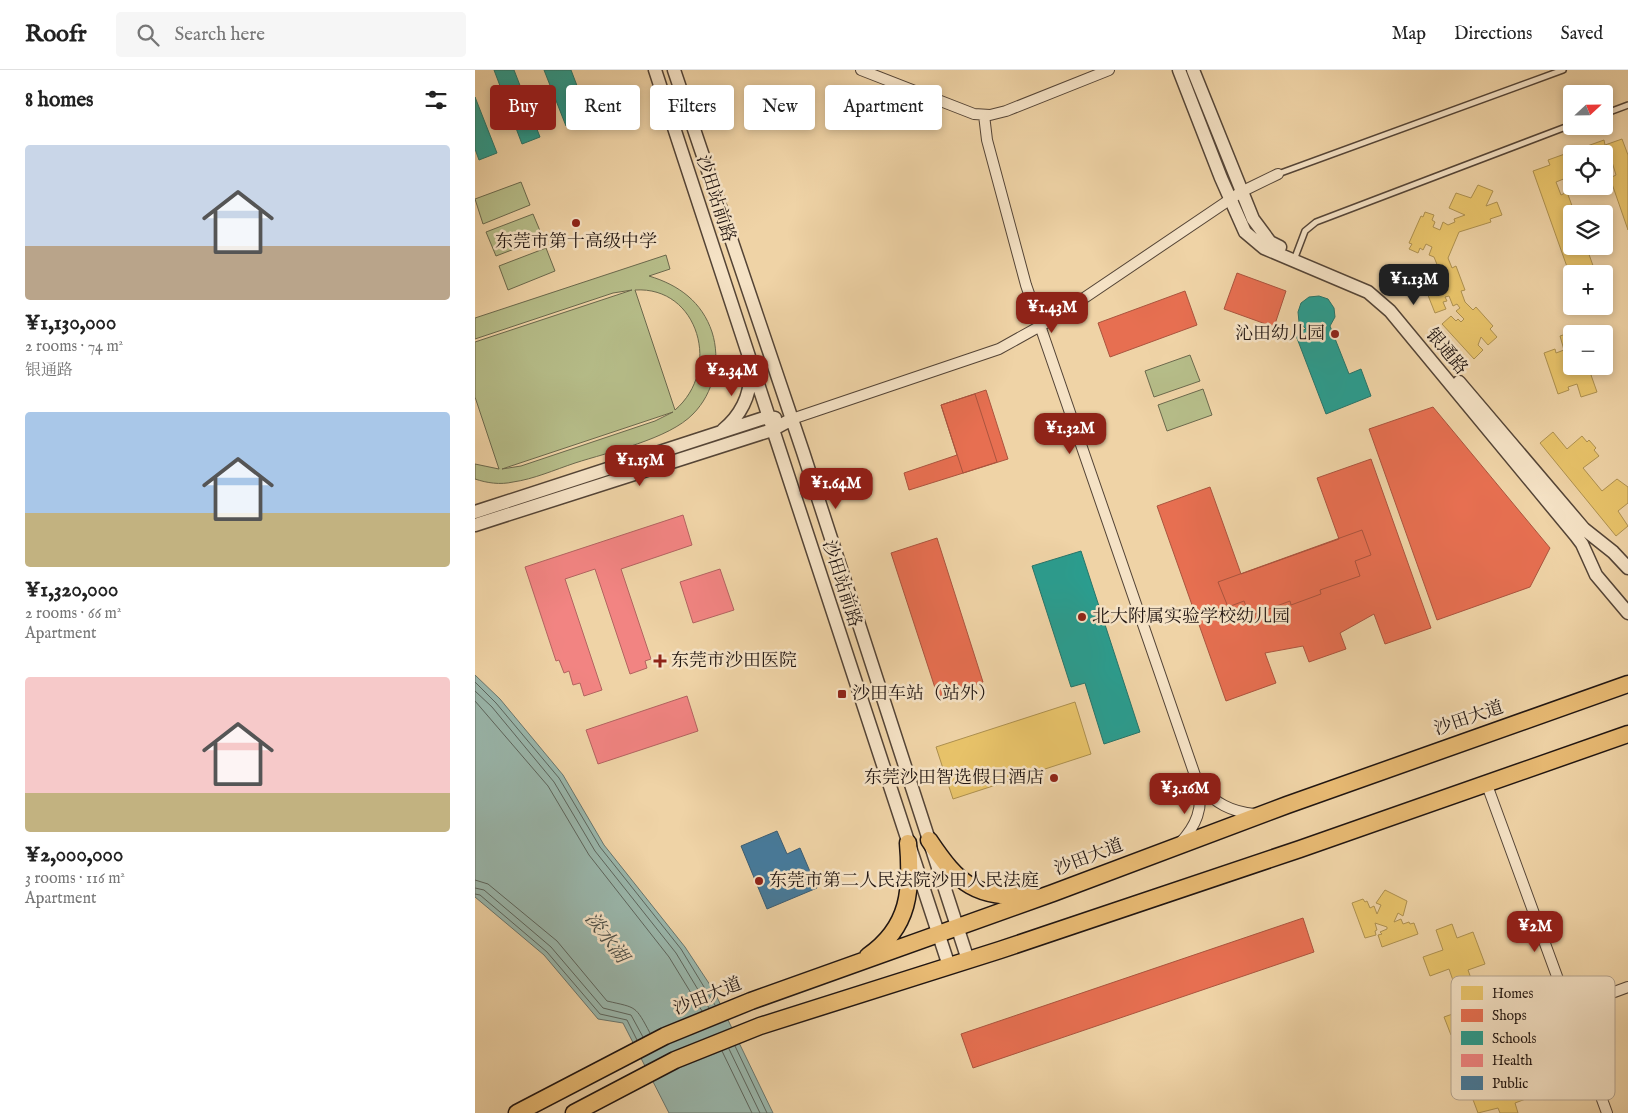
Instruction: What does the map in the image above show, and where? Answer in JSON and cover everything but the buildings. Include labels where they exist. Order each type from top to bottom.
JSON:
[{"type":"main road","name":"沙田大道","points":[[517,1113],[619,1058],[665,1036],[751,1001],[1053,893],[1261,814],[1628,684]]},
{"type":"main road","points":[[574,1113],[675,1060],[760,1026],[968,960],[1487,785],[1628,734]]},
{"type":"main road","points":[[929,840],[945,865],[969,886],[985,893],[1018,897],[1053,893]]},
{"type":"main road","points":[[857,963],[874,951],[889,936],[901,918],[909,898],[911,872],[908,843]]},
{"type":"street","name":"沙田站前路","points":[[655,70],[767,417],[949,966]]},
{"type":"street","name":"沙田站前路","points":[[675,70],[792,419],[968,960]]},
{"type":"street","points":[[861,70],[974,114],[984,115],[1007,111],[1109,70]]},
{"type":"street","name":"银通路","points":[[1179,70],[1240,225],[1251,238],[1265,248],[1295,257],[1371,286],[1385,294],[1584,529],[1613,552],[1628,568]]},
{"type":"street","name":"银通路","points":[[1193,70],[1241,192],[1253,219],[1263,235],[1270,242],[1295,257],[1368,292],[1390,311],[1579,540],[1596,575],[1628,613]]},
{"type":"street","points":[[984,115],[987,140],[1003,203],[1039,327],[1201,795],[1197,821],[1177,846]]},
{"type":"street","points":[[475,525],[772,430],[792,419],[999,349],[1039,327],[1241,192],[1278,174]]},
{"type":"street","points":[[720,432],[732,422],[748,395],[750,363]]},
{"type":"street","points":[[475,512],[767,417],[792,419]]},
{"type":"street","points":[[1198,784],[1216,801],[1229,809],[1261,814]]},
{"type":"street","points":[[1487,785],[1556,976]]},
{"type":"street","points":[[1615,992],[1628,987]]},
{"type":"street","points":[[1602,1100],[1607,1113]]},
{"type":"lane","points":[[1278,174],[1563,70]]},
{"type":"lane","points":[[1613,111],[1628,105]]},
{"type":"lane","points":[[1295,257],[1305,231],[1316,222],[1563,129]]},
{"type":"green space","points":[[521,182],[530,205],[483,224],[475,199]]},
{"type":"green space","points":[[533,214],[543,238],[496,256],[486,232]]},
{"type":"green space","points":[[546,248],[555,271],[508,290],[499,266]]},
{"type":"green space","points":[[666,255],[670,269],[649,276],[670,284],[688,296],[696,303],[708,321],[715,343],[714,376],[706,396],[693,414],[669,431],[654,438],[529,479],[503,483],[484,482],[475,479],[475,464],[499,469],[475,397],[475,342],[632,290],[613,293],[475,339],[475,318]],"holes":[[[635,290],[657,292],[675,301],[688,316],[697,334],[700,353],[698,374],[689,393],[675,410]],[[673,412],[655,421],[521,466],[502,469]]]},
{"type":"green space","points":[[1190,355],[1200,381],[1154,397],[1145,371]]},
{"type":"green space","points":[[1203,389],[1212,415],[1167,431],[1158,405]]},
{"type":"water","name":"淡水湖","points":[[475,675],[500,699],[563,775],[604,845],[685,947],[714,991],[773,1113],[669,1113],[623,1023],[598,1019],[544,955],[475,897]]},
{"type":"place","name":"东莞市第十高级中学","points":[[576,223]]},
{"type":"place","name":"沁田幼儿园","points":[[1335,334]]},
{"type":"place","name":"北大附属实验学校幼儿园","points":[[1082,617]]},
{"type":"place","name":"东莞市沙田医院","points":[[660,661]]},
{"type":"place","name":"沙田车站（站外）","points":[[842,694]]},
{"type":"place","name":"东莞沙田智选假日酒店","points":[[1054,778]]},
{"type":"place","name":"东莞市第二人民法院沙田人民法庭","points":[[759,881]]}]
